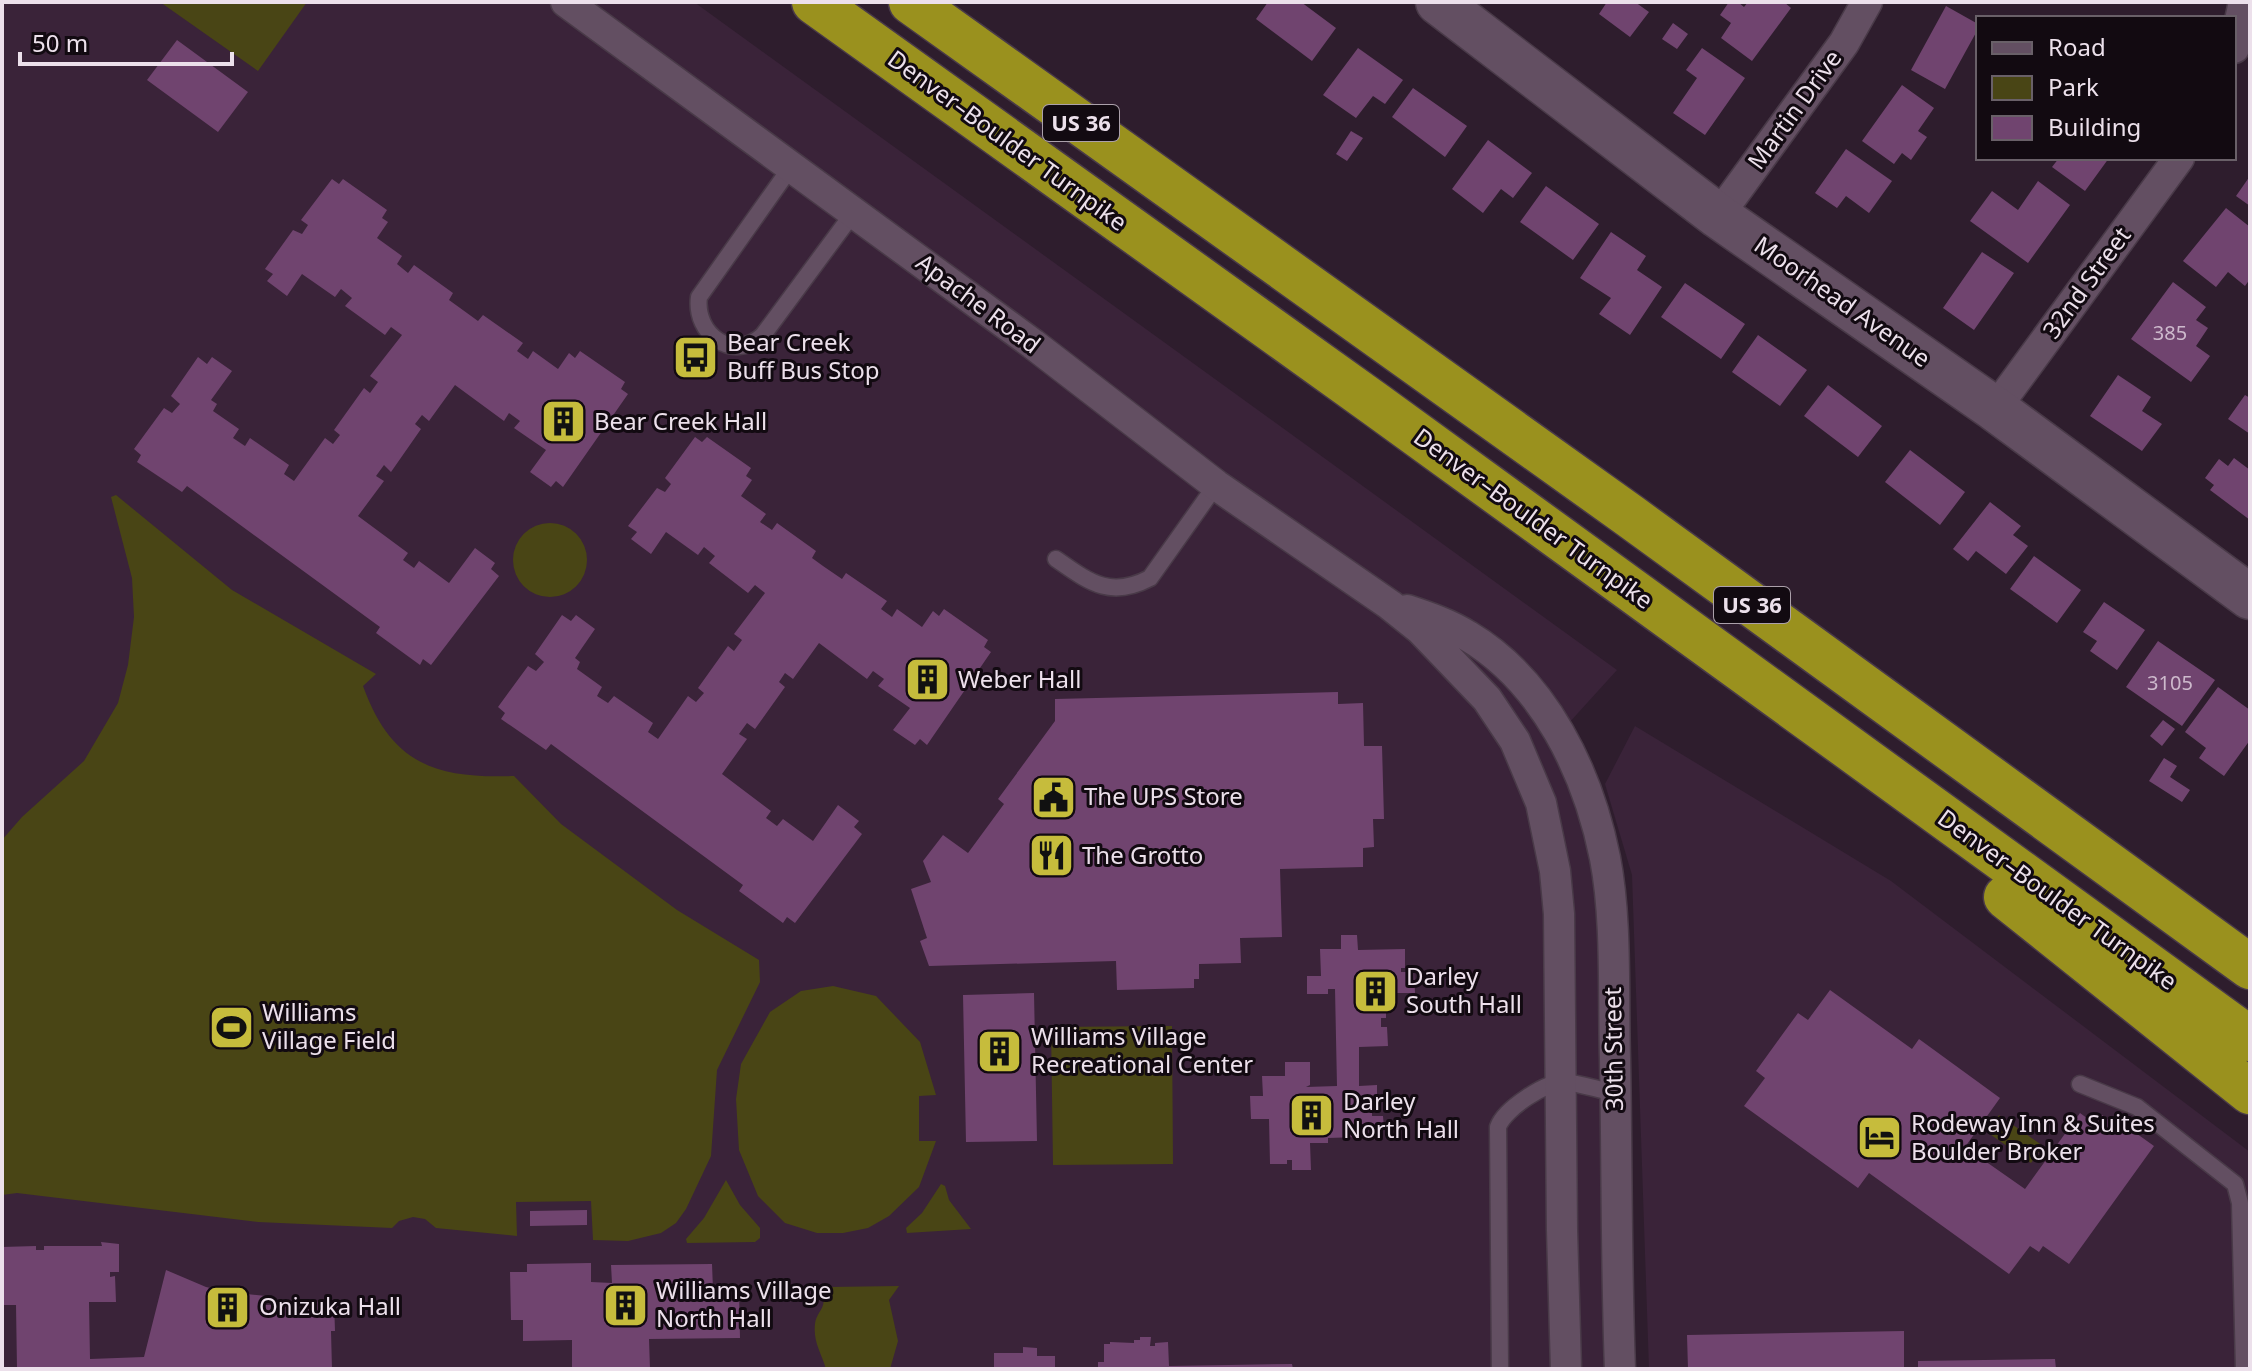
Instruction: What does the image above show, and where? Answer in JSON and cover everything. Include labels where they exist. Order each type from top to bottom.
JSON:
[{"type":"highway","name":"Denver–Boulder Turnpike","points":[[814,2],[1569,544],[2250,1039]]},
{"type":"highway","name":"US 36","points":[[911,2],[1617,507],[2250,967]]},
{"type":"highway","points":[[1569,544],[2250,1092]]},
{"type":"street","name":"Apache Road","points":[[566,2],[854,212],[1216,485],[1390,605],[1449,656],[1503,720],[1541,803],[1555,871],[1559,914],[1561,1082]]},
{"type":"street","name":"Moorhead Avenue","points":[[1438,2],[1718,216],[1995,409],[2250,597]]},
{"type":"street","name":"Martin Drive","points":[[1718,216],[1844,43],[1867,2]]},
{"type":"street","points":[[2236,39],[2244,2]]},
{"type":"street","name":"32nd Street","points":[[1995,409],[2178,160]]},
{"type":"street","name":"Apache Road","points":[[1390,605],[1442,622],[1470,637],[1498,658],[1536,698],[1562,738]]},
{"type":"street","name":"30th Street","points":[[1562,738],[1591,808],[1605,858],[1616,1093],[1620,1369]]},
{"type":"street","points":[[1561,1082],[1566,1369]]},
{"type":"lane","points":[[791,167],[699,297],[699,317],[703,327],[719,342],[749,345],[763,335],[854,212]]},
{"type":"lane","points":[[1056,559],[1103,587],[1134,586],[1150,578],[1216,485]]},
{"type":"lane","points":[[1500,1369],[1498,1127],[1504,1114],[1516,1103],[1561,1082],[1616,1093]]},
{"type":"lane","points":[[2080,1084],[2137,1107],[2235,1184],[2240,1203],[2244,1369]]},
{"type":"shaded area","points":[[2,2],[694,2],[1617,670],[1568,724],[1614,874],[1629,1369],[2,1369]]},
{"type":"shaded area","points":[[1635,726],[1891,881],[2250,1152],[2250,1369],[1649,1369],[1632,875],[1605,784]]},
{"type":"green space","points":[[160,2],[307,2],[258,71]]},
{"type":"green space","points":[[116,495],[232,590],[376,674],[363,686],[387,733],[403,750],[439,769],[461,774],[514,776],[561,824],[677,910],[759,960],[760,982],[717,1070],[711,1156],[676,1223],[661,1233],[628,1241],[593,1240],[591,1201],[516,1202],[517,1236],[436,1228],[425,1219],[413,1217],[399,1221],[392,1228],[258,1222],[17,1193],[2,1195],[2,840],[22,817],[84,761],[118,703],[128,665],[134,617],[132,578],[111,497]]},
{"type":"green space","points":[[550,523],[571,529],[581,539],[587,560],[581,581],[571,591],[550,597],[529,591],[519,581],[513,560],[519,539],[529,529]]},
{"type":"green space","points":[[833,986],[876,996],[920,1042],[936,1095],[919,1096],[919,1141],[936,1141],[919,1187],[889,1216],[868,1228],[843,1233],[817,1233],[785,1223],[758,1196],[739,1150],[736,1099],[741,1064],[770,1012],[801,991]]},
{"type":"green space","points":[[1172,1026],[1173,1164],[1053,1165],[1051,1027]]},
{"type":"green space","points":[[1999,1115],[2043,1146],[2031,1163],[1987,1132]]},
{"type":"green space","points":[[726,1180],[740,1205],[760,1228],[760,1238],[755,1242],[687,1243],[686,1239],[704,1218]]},
{"type":"green space","points":[[941,1184],[971,1229],[907,1233],[906,1228],[922,1213]]},
{"type":"green space","points":[[899,1286],[889,1300],[898,1341],[890,1369],[826,1369],[815,1330],[824,1302],[821,1293],[829,1287]]},
{"type":"building","points":[[1268,2],[1301,2],[1336,28],[1312,61],[1256,19]]},
{"type":"building","points":[[1607,2],[1635,2],[1649,12],[1630,37],[1599,14]]},
{"type":"building","points":[[1729,2],[1738,2],[1744,7],[1748,2],[1784,2],[1791,8],[1752,61],[1721,38],[1731,23],[1720,15]]},
{"type":"building","points":[[1946,6],[1976,23],[1976,33],[1945,89],[1911,70]]},
{"type":"building","points":[[1673,23],[1688,34],[1677,49],[1662,39]]},
{"type":"building","points":[[177,40],[248,92],[218,132],[147,80]]},
{"type":"building","points":[[1358,48],[1403,80],[1385,104],[1373,96],[1356,118],[1323,95]]},
{"type":"building","points":[[1702,48],[1745,78],[1705,135],[1673,113],[1697,78],[1686,70]]},
{"type":"building","points":[[1902,85],[1934,108],[1918,131],[1927,137],[1911,160],[1902,153],[1894,164],[1862,141]]},
{"type":"building","points":[[1413,88],[1467,126],[1445,157],[1392,117]]},
{"type":"building","points":[[1351,131],[1363,138],[1347,161],[1336,154]]},
{"type":"building","points":[[1488,140],[1532,173],[1513,198],[1501,189],[1483,213],[1452,189]]},
{"type":"building","points":[[1846,149],[1892,181],[1869,213],[1846,196],[1837,208],[1815,193]]},
{"type":"building","points":[[2057,160],[2108,160],[2085,191],[2052,167]]},
{"type":"building","points":[[2250,176],[2250,206],[2236,196]]},
{"type":"building","name":"Bear Creek Hall","points":[[332,179],[339,184],[343,179],[387,210],[382,218],[388,222],[377,238],[402,256],[397,264],[408,273],[414,265],[453,293],[449,300],[478,321],[483,315],[523,343],[517,351],[528,359],[533,351],[558,369],[569,353],[575,358],[580,351],[625,382],[621,389],[628,394],[563,487],[556,481],[551,487],[530,472],[546,450],[514,428],[520,421],[509,413],[504,421],[455,385],[429,421],[422,415],[415,424],[421,429],[391,472],[384,465],[376,476],[384,481],[358,516],[408,553],[403,560],[414,568],[419,561],[449,583],[475,548],[495,563],[491,569],[499,576],[431,665],[423,659],[420,665],[376,633],[380,627],[187,486],[182,492],[137,462],[141,455],[134,449],[164,408],[172,413],[180,404],[171,396],[198,357],[207,364],[212,357],[232,371],[211,400],[217,404],[213,411],[239,429],[233,438],[245,446],[250,438],[289,465],[284,474],[294,481],[325,438],[333,444],[340,435],[334,430],[364,388],[370,393],[378,382],[370,376],[402,335],[391,327],[385,335],[345,306],[352,298],[341,289],[335,297],[302,274],[287,296],[267,281],[273,274],[265,269],[293,230],[302,234],[308,225],[301,220]]},
{"type":"building","points":[[2038,181],[2070,205],[2028,263],[1970,221],[1992,191],[2018,210]]},
{"type":"building","points":[[1546,186],[1599,224],[1573,260],[1520,222]]},
{"type":"building","points":[[2226,208],[2250,227],[2250,279],[2245,286],[2228,272],[2216,287],[2183,261]]},
{"type":"building","points":[[1611,232],[1646,256],[1637,270],[1662,287],[1630,335],[1599,314],[1611,298],[1580,278]]},
{"type":"building","points":[[1982,252],[2014,273],[1974,330],[1943,308]]},
{"type":"building","points":[[2173,282],[2206,307],[2196,320],[2208,328],[2196,346],[2210,356],[2191,382],[2131,339]]},
{"type":"building","points":[[1685,283],[1745,324],[1721,359],[1661,317]]},
{"type":"building","points":[[1758,335],[1807,370],[1780,406],[1732,372]]},
{"type":"building","points":[[2118,375],[2151,397],[2142,411],[2162,424],[2142,451],[2090,416]]},
{"type":"building","points":[[1828,385],[1882,426],[1858,457],[1804,416]]},
{"type":"building","points":[[2245,395],[2250,398],[2250,434],[2228,419]]},
{"type":"building","name":"Weber Hall","points":[[695,437],[702,442],[707,437],[751,468],[746,476],[752,480],[741,496],[766,514],[760,522],[772,530],[777,523],[816,551],[812,558],[823,566],[842,579],[846,573],[887,601],[881,609],[892,617],[897,609],[922,627],[933,611],[939,616],[944,609],[988,640],[984,647],[991,652],[927,745],[920,739],[915,745],[893,730],[910,708],[878,686],[884,679],[873,671],[867,679],[819,643],[793,679],[785,673],[779,682],[785,687],[755,729],[747,723],[739,734],[747,739],[722,774],[771,811],[766,818],[777,826],[783,819],[813,841],[838,805],[859,821],[854,827],[862,834],[795,923],[787,917],[783,923],[739,891],[743,885],[551,744],[546,750],[501,719],[505,713],[498,707],[528,666],[536,671],[544,662],[535,654],[562,615],[571,621],[576,615],[595,629],[575,658],[580,662],[577,669],[602,687],[597,696],[608,703],[614,696],[653,723],[648,732],[658,739],[688,696],[696,702],[704,693],[698,688],[728,646],[734,651],[742,640],[734,634],[765,593],[755,585],[748,593],[709,563],[715,556],[704,547],[698,555],[666,532],[651,554],[631,539],[637,532],[628,526],[657,488],[665,492],[671,484],[665,478]]},
{"type":"building","points":[[1910,450],[1965,492],[1940,525],[1885,482]]},
{"type":"building","points":[[2234,458],[2250,470],[2250,520],[2210,490],[2214,485],[2205,478],[2219,459],[2228,466]]},
{"type":"building","points":[[1990,502],[2021,526],[2013,535],[2028,546],[2006,574],[1976,551],[1968,561],[1953,549]]},
{"type":"building","points":[[2034,556],[2081,590],[2057,623],[2010,589]]},
{"type":"building","points":[[2104,602],[2145,630],[2117,670],[2090,651],[2097,641],[2083,632]]},
{"type":"building","points":[[2158,641],[2215,680],[2182,726],[2126,687]]},
{"type":"building","points":[[2218,687],[2250,710],[2250,740],[2224,776],[2199,758],[2206,748],[2185,732]]},
{"type":"building","points":[[1338,692],[1338,704],[1363,703],[1364,746],[1382,746],[1384,819],[1373,819],[1374,847],[1363,848],[1363,867],[1280,869],[1282,937],[1240,938],[1241,963],[1199,964],[1199,979],[1194,979],[1194,988],[1117,990],[1116,961],[929,966],[920,941],[927,938],[911,889],[931,882],[923,861],[943,835],[968,853],[1004,804],[998,799],[1055,721],[1055,699]]},
{"type":"building","points":[[2163,720],[2175,729],[2162,746],[2150,736]]},
{"type":"building","points":[[2164,758],[2177,766],[2170,777],[2190,790],[2182,802],[2149,781]]},
{"type":"building","points":[[1341,935],[1357,935],[1358,950],[1405,949],[1405,968],[1401,968],[1401,972],[1414,972],[1415,993],[1392,993],[1392,1005],[1386,1006],[1386,1018],[1381,1018],[1381,1027],[1387,1027],[1388,1046],[1359,1047],[1359,1086],[1377,1085],[1377,1108],[1372,1108],[1372,1116],[1383,1116],[1384,1128],[1365,1129],[1365,1124],[1359,1124],[1359,1137],[1328,1138],[1328,1143],[1310,1143],[1311,1170],[1292,1170],[1292,1160],[1287,1160],[1287,1164],[1270,1164],[1269,1119],[1251,1119],[1250,1096],[1263,1096],[1262,1076],[1285,1076],[1285,1062],[1310,1062],[1310,1085],[1306,1087],[1337,1086],[1335,989],[1328,989],[1328,994],[1307,994],[1307,976],[1321,976],[1320,949],[1341,949]]},
{"type":"building","name":"Rodeway Inn & Suites Boulder Broker","points":[[1830,990],[1912,1049],[1919,1039],[2000,1098],[1965,1147],[2025,1189],[2080,1113],[2095,1124],[2102,1115],[2123,1130],[2126,1126],[2154,1146],[2069,1264],[2043,1246],[2039,1252],[2030,1246],[2009,1274],[1869,1173],[1858,1188],[1744,1106],[1765,1078],[1756,1071],[1798,1013],[1808,1020]]},
{"type":"building","name":"Williams Village Recreational Center","points":[[1034,993],[1037,1141],[966,1142],[963,995]]},
{"type":"building","points":[[587,1210],[587,1225],[530,1226],[530,1211]]},
{"type":"building","name":"Onizuka Hall","points":[[101,1242],[119,1244],[119,1272],[110,1272],[110,1277],[115,1276],[116,1302],[89,1302],[90,1359],[144,1357],[166,1270],[206,1287],[266,1296],[266,1305],[299,1304],[299,1310],[306,1309],[305,1302],[334,1301],[332,1369],[17,1369],[16,1305],[2,1305],[2,1247],[36,1246],[36,1250],[44,1250],[44,1246],[102,1246]]},
{"type":"building","name":"Williams Village North Hall","points":[[591,1263],[591,1282],[612,1283],[611,1265],[712,1264],[713,1289],[739,1289],[740,1338],[649,1339],[650,1369],[572,1369],[572,1340],[523,1341],[523,1320],[511,1320],[510,1272],[527,1272],[527,1264]]},
{"type":"building","points":[[1904,1331],[1904,1369],[1688,1369],[1687,1335]]},
{"type":"building","points":[[1140,1337],[1151,1337],[1150,1346],[1168,1342],[1169,1366],[1292,1364],[1293,1369],[1098,1369],[1098,1362],[1104,1362],[1104,1344],[1134,1343]]},
{"type":"building","points":[[1023,1347],[1037,1348],[1037,1356],[1055,1356],[1055,1369],[994,1369],[994,1353],[1023,1353]]},
{"type":"building","points":[[2055,1359],[2056,1369],[1918,1369],[1918,1361]]},
{"type":"place","name":"Bear Creek Buff Bus Stop","points":[[696,357]]},
{"type":"place","name":"Bear Creek Hall","points":[[563,422]]},
{"type":"place","name":"Weber Hall","points":[[927,680]]},
{"type":"place","name":"The UPS Store","points":[[1053,797]]},
{"type":"place","name":"The Grotto","points":[[1051,856]]},
{"type":"place","name":"Darley South Hall","points":[[1375,991]]},
{"type":"place","name":"Williams Village Field","points":[[231,1027]]},
{"type":"place","name":"Williams Village Recreational Center","points":[[1000,1051]]},
{"type":"place","name":"Darley North Hall","points":[[1312,1116]]},
{"type":"place","name":"Rodeway Inn & Suites Boulder Broker","points":[[1880,1138]]},
{"type":"place","name":"Williams Village North Hall","points":[[625,1305]]},
{"type":"place","name":"Onizuka Hall","points":[[228,1307]]}]
